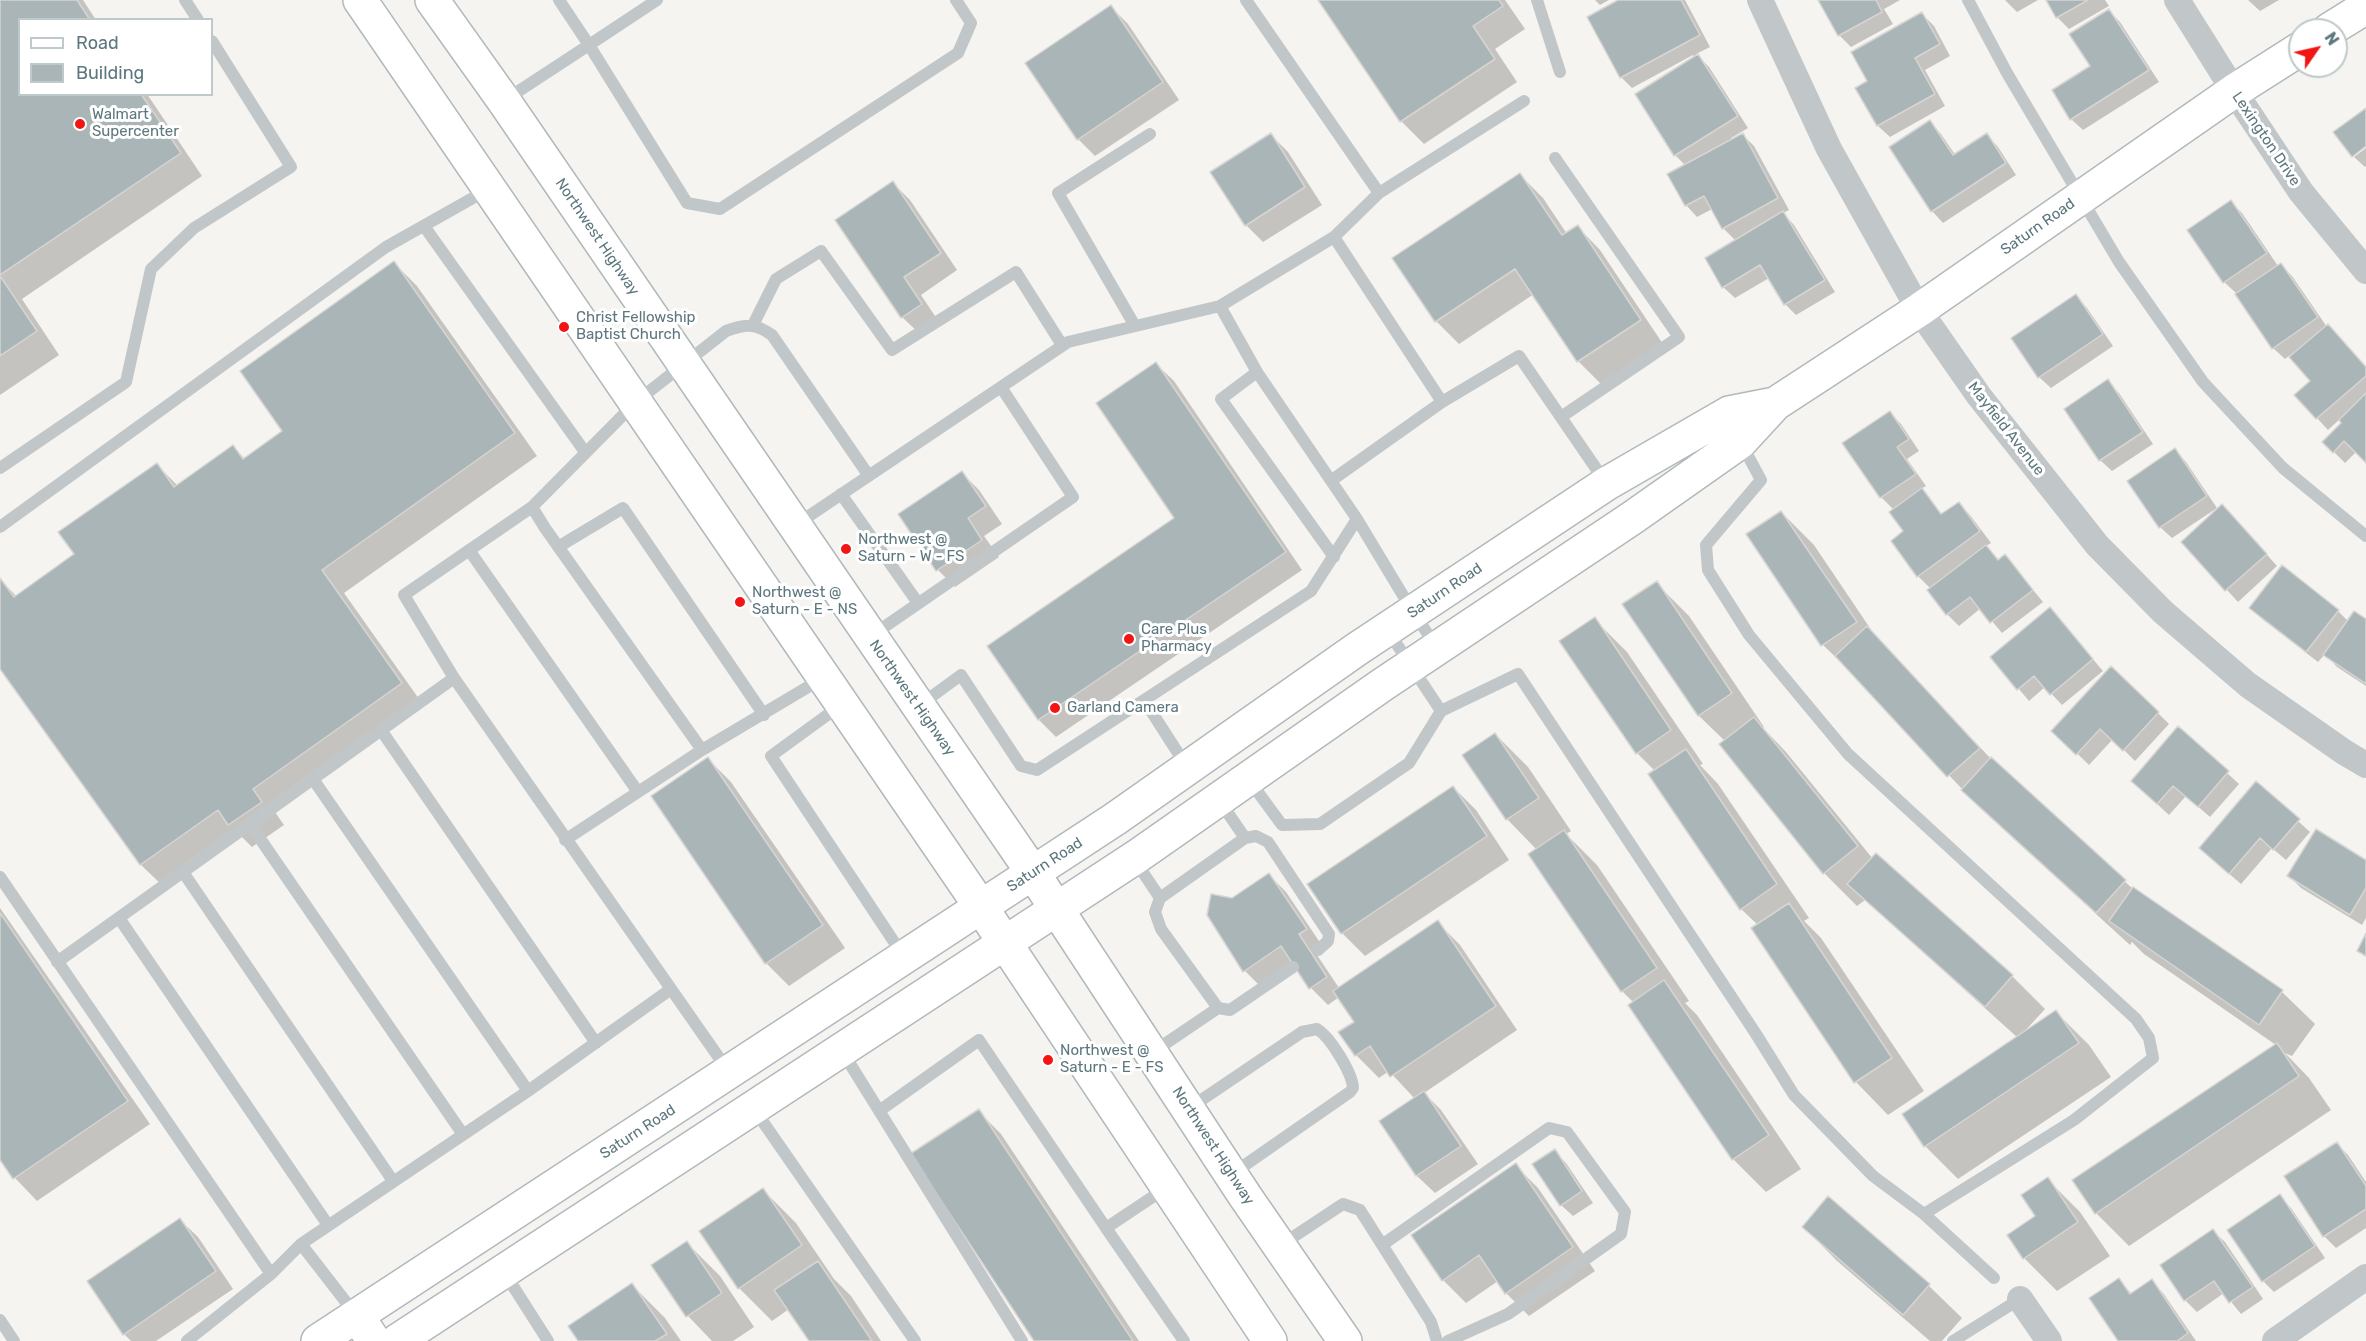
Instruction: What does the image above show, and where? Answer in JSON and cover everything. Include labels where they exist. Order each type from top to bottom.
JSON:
[{"type":"street","points":[[360,0],[637,401],[981,907],[1270,1341]]},
{"type":"street","name":"Northwest Highway","points":[[432,0],[504,101],[793,526],[1033,873],[1279,1246],[1345,1341]]},
{"type":"street","name":"Mayfield Avenue","points":[[1760,0],[1829,149],[1919,310],[1978,396],[2097,545],[2163,612],[2248,685],[2343,752],[2366,765]]},
{"type":"street","name":"Lexington Drive","points":[[2177,0],[2301,192],[2366,271]]},
{"type":"street","points":[[2348,18],[2366,7]]},
{"type":"street","name":"Saturn Road","points":[[397,1341],[1134,858],[1424,656],[1632,518],[1740,442],[1775,404],[1919,310],[2288,56]]},
{"type":"street","name":"Saturn Road","points":[[318,1341],[365,1328],[730,1073],[1033,873],[1400,621],[1606,484],[1729,413],[1775,404]]},
{"type":"street","points":[[730,1073],[754,1108]]},
{"type":"street","points":[[2275,1341],[2366,1277]]},
{"type":"street","points":[[2020,1299],[2049,1341]]},
{"type":"lane","points":[[186,0],[197,18]]},
{"type":"lane","points":[[559,0],[687,203],[720,209],[958,53],[971,23],[956,0]]},
{"type":"lane","points":[[504,101],[657,0]]},
{"type":"lane","points":[[1246,0],[1379,193]]},
{"type":"lane","points":[[1537,0],[1560,72]]},
{"type":"lane","points":[[1968,0],[2007,73],[2119,262],[2203,382],[2283,468],[2366,536]]},
{"type":"lane","points":[[0,468],[126,382],[151,269],[194,228],[291,167],[213,43]]},
{"type":"lane","points":[[793,526],[1062,345],[1220,306],[1334,237],[1379,193],[1524,101]]},
{"type":"lane","points":[[1135,326],[1058,193],[1150,134]]},
{"type":"lane","points":[[1555,158],[1679,337],[1561,417]]},
{"type":"lane","points":[[0,527],[386,248],[490,188]]},
{"type":"lane","points":[[424,226],[585,452]]},
{"type":"lane","points":[[1334,237],[1442,402]]},
{"type":"lane","points":[[753,325],[776,279],[821,251],[892,350],[1016,272],[1062,345]]},
{"type":"lane","points":[[1220,306],[1257,372],[1358,519],[1400,621],[1424,656],[1441,711]]},
{"type":"lane","points":[[730,1073],[454,678],[404,595],[532,507],[637,401],[726,331],[753,325],[761,327],[772,335],[869,476]]},
{"type":"lane","points":[[1332,480],[1442,402],[1519,357],[1606,484]]},
{"type":"lane","points":[[1257,372],[1221,399],[1334,557]]},
{"type":"lane","points":[[870,637],[1073,497],[1001,387]]},
{"type":"lane","points":[[1740,442],[1761,480],[1706,545],[1708,570],[1749,635],[1848,754],[2136,1019],[2148,1038],[2153,1058],[2082,1113],[1924,1214]]},
{"type":"lane","points":[[841,494],[918,603]]},
{"type":"lane","points":[[532,507],[558,548],[702,750]]},
{"type":"lane","points":[[558,548],[623,508],[764,715]]},
{"type":"lane","points":[[918,706],[961,675],[1021,766],[1037,770],[1311,591],[1358,519]]},
{"type":"lane","points":[[469,550],[638,792]]},
{"type":"lane","points":[[1400,621],[1424,656]]},
{"type":"lane","points":[[1248,778],[1282,825],[1320,824],[1409,763],[1441,711],[1518,674],[1794,1095],[1873,1176],[1924,1214],[1994,1278]]},
{"type":"lane","points":[[57,962],[454,678]]},
{"type":"lane","points":[[565,840],[702,750],[824,678]]},
{"type":"lane","points":[[1144,700],[1187,768]]},
{"type":"lane","points":[[842,704],[771,756],[904,958]]},
{"type":"lane","points":[[381,730],[596,1042]]},
{"type":"lane","points":[[313,779],[528,1091]]},
{"type":"lane","points":[[1219,799],[1245,838]]},
{"type":"lane","points":[[250,824],[462,1133]]},
{"type":"lane","points":[[1218,1008],[1161,929],[1155,912],[1160,898],[1245,838],[1256,836],[1268,842],[1317,915],[1329,934],[1328,941],[1318,950]]},
{"type":"lane","points":[[1134,858],[1160,898]]},
{"type":"lane","points":[[183,872],[393,1181]]},
{"type":"lane","points":[[0,877],[271,1274]]},
{"type":"lane","points":[[119,918],[328,1225]]},
{"type":"lane","points":[[1152,1053],[1218,1008],[1230,1010],[1293,967]]},
{"type":"lane","points":[[187,1341],[271,1274],[301,1244],[462,1133],[528,1091],[671,989]]},
{"type":"lane","points":[[1188,1109],[1302,1032],[1317,1029],[1326,1036],[1352,1078],[1353,1088],[1232,1175]]},
{"type":"lane","points":[[879,1111],[979,1040],[1184,1341]]},
{"type":"lane","points":[[842,1051],[1022,1341]]},
{"type":"lane","points":[[754,1108],[915,1341]]},
{"type":"lane","points":[[1383,1245],[1549,1128],[1567,1132],[1625,1212],[1621,1234],[1508,1314],[1448,1341]]},
{"type":"lane","points":[[1106,1228],[1167,1188]]},
{"type":"lane","points":[[1279,1246],[1343,1204],[1360,1210],[1431,1322],[1437,1341]]},
{"type":"lane","points":[[301,1244],[365,1328]]},
{"type":"lane","points":[[503,1271],[548,1341]]},
{"type":"lane","points":[[1953,1341],[2020,1299]]},
{"type":"lane","points":[[0,1320],[14,1341]]},
{"type":"building","name":"Walmart Supercenter","points":[[0,0],[77,0],[89,18],[18,18],[18,96],[142,96],[181,153],[0,275]]},
{"type":"building","points":[[1318,0],[1499,0],[1503,6],[1473,26],[1495,59],[1400,122]]},
{"type":"building","points":[[1618,0],[1681,0],[1700,35],[1620,78],[1587,17]]},
{"type":"building","points":[[1818,0],[1876,0],[1882,12],[1838,36]]},
{"type":"building","points":[[2046,0],[2088,0],[2056,18]]},
{"type":"building","points":[[1111,5],[1163,82],[1077,140],[1025,63]]},
{"type":"building","points":[[2109,9],[2149,70],[2070,120],[2052,90],[2090,66],[2069,34]]},
{"type":"building","points":[[1922,12],[1940,44],[1915,58],[1935,94],[1877,126],[1855,88],[1867,81],[1851,52]]},
{"type":"building","points":[[1698,54],[1738,116],[1674,156],[1635,94]]},
{"type":"building","points":[[2366,108],[2366,146],[2352,157],[2333,132]]},
{"type":"building","points":[[1930,120],[1953,155],[1987,133],[2006,163],[1931,212],[1889,147]]},
{"type":"building","points":[[1271,133],[1305,187],[1245,226],[1210,172]]},
{"type":"building","points":[[1743,133],[1778,198],[1722,229],[1704,196],[1685,206],[1667,174]]},
{"type":"building","points":[[1520,173],[1562,235],[1578,225],[1641,320],[1577,362],[1515,269],[1435,322],[1392,258]]},
{"type":"building","points":[[893,181],[941,253],[904,277],[922,304],[901,318],[835,220]]},
{"type":"building","points":[[2231,200],[2267,253],[2223,283],[2187,230]]},
{"type":"building","points":[[1783,211],[1825,280],[1784,305],[1760,265],[1722,288],[1705,258]]},
{"type":"building","points":[[394,261],[515,433],[322,570],[402,683],[253,789],[262,802],[228,825],[218,810],[140,865],[0,669],[0,578],[14,597],[74,554],[58,532],[157,463],[174,487],[233,445],[243,459],[282,431],[240,371]]},
{"type":"building","points":[[2281,263],[2318,317],[2272,349],[2235,294]]},
{"type":"building","points":[[0,276],[37,331],[0,356]]},
{"type":"building","points":[[2076,294],[2103,334],[2038,378],[2011,338]]},
{"type":"building","points":[[2328,324],[2366,367],[2366,376],[2316,419],[2294,395],[2310,381],[2289,357]]},
{"type":"building","points":[[1156,362],[1286,552],[1038,720],[987,646],[1174,518],[1096,403]]},
{"type":"building","points":[[2108,379],[2143,432],[2099,461],[2064,409]]},
{"type":"building","points":[[2366,393],[2366,463],[2344,441],[2333,453],[2322,442],[2341,423],[2339,420]]},
{"type":"building","points":[[1890,411],[1909,439],[1897,447],[1916,474],[1880,498],[1842,443]]},
{"type":"building","points":[[2175,448],[2207,496],[2159,528],[2127,481]]},
{"type":"building","points":[[962,471],[986,506],[968,518],[982,540],[936,571],[898,514]]},
{"type":"building","points":[[1922,488],[1941,514],[1959,502],[1980,531],[1917,577],[1891,541],[1903,531],[1889,512]]},
{"type":"building","points":[[2222,504],[2267,554],[2225,591],[2181,542]]},
{"type":"building","points":[[1781,511],[1857,622],[1821,646],[1746,534]]},
{"type":"building","points":[[1986,545],[1998,560],[2005,554],[2033,590],[1990,623],[1970,597],[1946,615],[1927,590]]},
{"type":"building","points":[[2282,565],[2339,610],[2306,652],[2249,608]]},
{"type":"building","points":[[1657,581],[1732,693],[1698,716],[1622,604]]},
{"type":"building","points":[[2050,607],[2093,659],[2050,695],[2034,676],[2017,690],[1990,657]]},
{"type":"building","points":[[2354,611],[2366,619],[2366,684],[2323,655]]},
{"type":"building","points":[[1595,617],[1671,730],[1636,754],[1559,641]]},
{"type":"building","points":[[1867,626],[1980,748],[1947,777],[1835,656]]},
{"type":"building","points":[[2111,666],[2159,712],[2123,751],[2100,729],[2076,755],[2051,731]]},
{"type":"building","points":[[1754,717],[1858,846],[1823,874],[1719,744]]},
{"type":"building","points":[[2178,726],[2229,771],[2198,807],[2173,786],[2157,804],[2131,781]]},
{"type":"building","points":[[1495,733],[1539,798],[1506,820],[1462,755]]},
{"type":"building","points":[[1686,749],[1777,884],[1740,910],[1648,774]]},
{"type":"building","points":[[708,757],[823,925],[765,964],[651,796]]},
{"type":"building","points":[[1991,757],[2126,880],[2096,913],[1961,790]]},
{"type":"building","points":[[2256,781],[2300,819],[2273,850],[2260,838],[2229,874],[2199,848]]},
{"type":"building","points":[[1453,786],[1487,836],[1341,934],[1307,884]]},
{"type":"building","points":[[2316,829],[2366,860],[2366,888],[2350,915],[2287,876]]},
{"type":"building","points":[[1564,830],[1657,968],[1621,992],[1528,854]]},
{"type":"building","points":[[1876,853],[2013,975],[1985,1007],[1847,884]]},
{"type":"building","points":[[1269,873],[1307,929],[1299,934],[1327,977],[1309,989],[1281,946],[1243,972],[1207,915],[1211,894],[1232,898]]},
{"type":"building","points":[[2133,887],[2283,990],[2259,1025],[2109,921]]},
{"type":"building","points":[[1789,903],[1892,1058],[1854,1083],[1751,928]]},
{"type":"building","points":[[0,913],[128,1101],[13,1179],[0,1160]]},
{"type":"building","points":[[1438,920],[1496,1006],[1390,1077],[1370,1046],[1355,1056],[1338,1032],[1354,1022],[1333,991]]},
{"type":"building","points":[[2366,933],[2366,956],[2357,951]]},
{"type":"building","points":[[1664,980],[1769,1135],[1732,1160],[1628,1005]]},
{"type":"building","points":[[2056,1010],[2079,1043],[1924,1147],[1902,1114]]},
{"type":"building","points":[[2277,1043],[2299,1076],[2095,1214],[2072,1180]]},
{"type":"building","points":[[1424,1091],[1461,1146],[1416,1176],[1379,1121]]},
{"type":"building","points":[[979,1109],[1133,1341],[1034,1341],[910,1154]]},
{"type":"building","points":[[2337,1142],[2366,1186],[2366,1209],[2323,1237],[2284,1176]]},
{"type":"building","points":[[1555,1149],[1582,1191],[1560,1206],[1532,1164]]},
{"type":"building","points":[[1516,1163],[1573,1247],[1505,1294],[1479,1255],[1442,1281],[1411,1235]]},
{"type":"building","points":[[2048,1177],[2078,1222],[2023,1259],[2007,1235],[2035,1216],[2021,1195]]},
{"type":"building","points":[[763,1188],[802,1245],[738,1289],[699,1231]]},
{"type":"building","points":[[2280,1194],[2315,1246],[2262,1282],[2227,1230]]},
{"type":"building","points":[[1828,1196],[1930,1284],[1903,1315],[1802,1227]]},
{"type":"building","points":[[180,1218],[216,1271],[123,1335],[87,1281]]},
{"type":"building","points":[[2213,1229],[2253,1287],[2229,1303],[2214,1281],[2184,1301],[2160,1265]]},
{"type":"building","points":[[687,1241],[722,1293],[686,1317],[651,1265]]},
{"type":"building","points":[[818,1261],[872,1341],[809,1341],[774,1290]]},
{"type":"building","points":[[2119,1278],[2130,1294],[2152,1279],[2188,1333],[2177,1341],[2118,1341],[2089,1298]]},
{"type":"building","points":[[632,1283],[667,1334],[655,1341],[578,1341],[568,1326]]},
{"type":"place","name":"Walmart Supercenter","points":[[80,124]]},
{"type":"place","name":"Christ Fellowship Baptist Church","points":[[564,327]]},
{"type":"place","name":"Northwest @ Saturn - W - FS","points":[[846,549]]},
{"type":"place","name":"Northwest @ Saturn - E - NS","points":[[740,602]]},
{"type":"place","name":"Care Plus Pharmacy","points":[[1129,639]]},
{"type":"place","name":"Garland Camera","points":[[1055,708]]},
{"type":"place","name":"Northwest @ Saturn - E - FS","points":[[1048,1060]]}]
